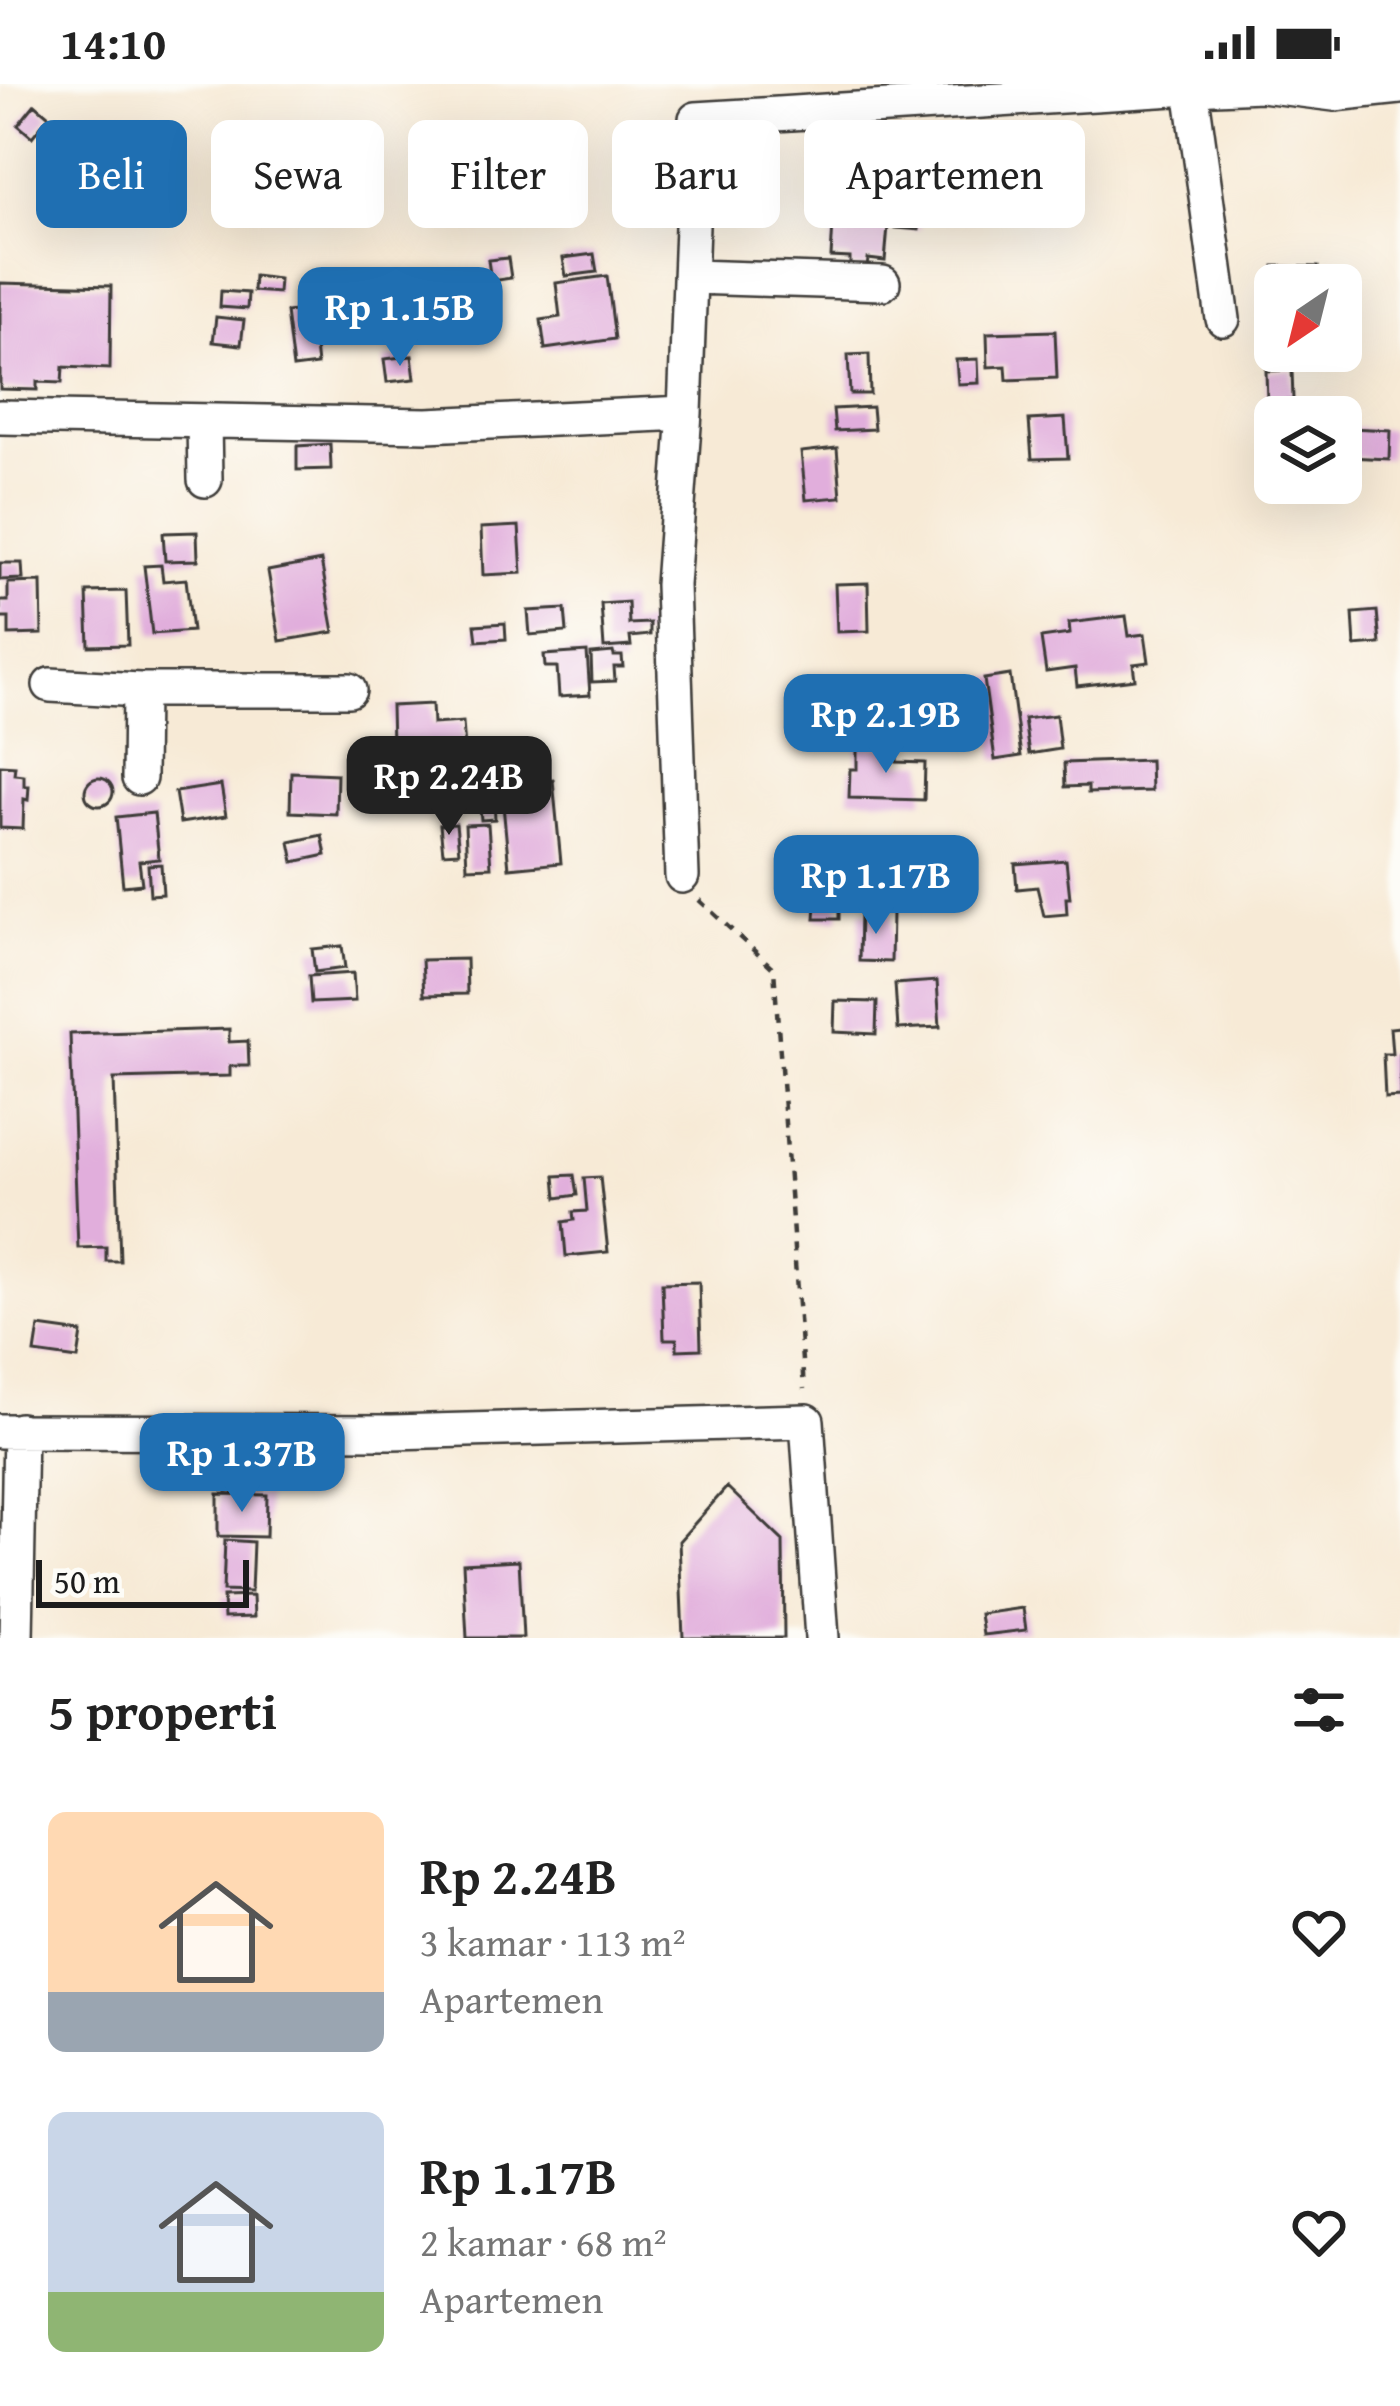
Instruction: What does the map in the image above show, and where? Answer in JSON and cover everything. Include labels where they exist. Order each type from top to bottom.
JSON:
[{"type":"street","points":[[682,876],[672,585],[686,413],[695,119],[1191,88],[1261,85],[1334,94],[1400,86]]},
{"type":"street","points":[[1191,88],[1222,319]]},
{"type":"street","points":[[692,277],[884,283]]},
{"type":"street","points":[[0,417],[427,424],[686,413]]},
{"type":"street","points":[[204,421],[205,481]]},
{"type":"street","points":[[50,685],[349,690]]},
{"type":"street","points":[[140,690],[140,778]]},
{"type":"street","points":[[16,1638],[10,1430],[392,1432],[807,1421],[822,1638]]},
{"type":"path","points":[[682,876],[699,900],[774,969],[807,1421]]},
{"type":"building","points":[[35,104],[49,116],[36,120],[32,137],[18,125]]},
{"type":"building","points":[[833,228],[888,228],[885,261],[868,259],[867,268],[850,267],[850,258],[831,257]]},
{"type":"building","points":[[594,254],[597,272],[566,276],[563,258]]},
{"type":"building","points":[[508,258],[511,278],[491,281],[488,260]]},
{"type":"building","points":[[254,276],[279,279],[278,293],[253,291]]},
{"type":"building","points":[[607,276],[615,339],[545,349],[541,320],[560,317],[556,283]]},
{"type":"building","points":[[0,283],[111,286],[110,369],[63,367],[62,383],[37,382],[37,390],[0,389]]},
{"type":"building","points":[[221,291],[248,293],[247,309],[220,307]]},
{"type":"building","points":[[496,295],[499,321],[465,326],[462,299]]},
{"type":"building","points":[[311,309],[317,365],[293,368],[286,312]]},
{"type":"building","points":[[216,317],[244,320],[241,345],[213,342]]},
{"type":"building","points":[[1055,331],[1057,378],[1007,380],[1006,366],[988,367],[987,333]]},
{"type":"building","points":[[869,354],[870,394],[850,394],[848,355]]},
{"type":"building","points":[[412,356],[415,379],[387,382],[384,359]]},
{"type":"building","points":[[978,359],[979,383],[958,384],[956,360]]},
{"type":"building","points":[[1266,372],[1292,372],[1293,396],[1267,396]]},
{"type":"building","points":[[872,407],[874,429],[835,431],[833,409]]},
{"type":"building","points":[[1065,418],[1068,458],[1032,459],[1029,420]]},
{"type":"building","points":[[1362,429],[1390,430],[1389,459],[1362,458]]},
{"type":"building","points":[[330,444],[331,469],[297,470],[297,446]]},
{"type":"building","points":[[837,448],[841,497],[806,500],[801,452]]},
{"type":"building","points":[[519,526],[522,573],[483,575],[481,528]]},
{"type":"building","points":[[197,532],[198,560],[165,561],[163,533]]},
{"type":"building","points":[[321,561],[334,632],[280,641],[268,571]]},
{"type":"building","points":[[0,563],[22,563],[23,579],[0,580]]},
{"type":"building","points":[[161,565],[163,581],[186,579],[192,631],[152,634],[144,566]]},
{"type":"building","points":[[41,582],[42,634],[9,635],[9,618],[0,618],[0,601],[8,601],[8,583]]},
{"type":"building","points":[[868,583],[869,631],[837,632],[835,584]]},
{"type":"building","points":[[126,591],[128,645],[89,646],[87,592]]},
{"type":"building","points":[[628,602],[629,624],[650,623],[650,635],[630,637],[631,646],[604,648],[601,604]]},
{"type":"building","points":[[565,609],[567,632],[530,635],[528,611]]},
{"type":"building","points":[[1377,611],[1380,644],[1355,646],[1353,613]]},
{"type":"building","points":[[1126,616],[1129,636],[1145,634],[1149,662],[1133,664],[1135,679],[1077,686],[1075,668],[1046,672],[1041,638],[1070,634],[1069,623]]},
{"type":"building","points":[[505,623],[506,639],[477,641],[475,625]]},
{"type":"building","points":[[587,652],[590,695],[559,697],[557,667],[545,667],[544,655]]},
{"type":"building","points":[[591,654],[622,656],[623,667],[614,667],[615,681],[592,682]]},
{"type":"building","points":[[1010,675],[1021,756],[995,760],[984,679]]},
{"type":"building","points":[[432,704],[433,724],[463,722],[465,749],[429,750],[429,758],[407,759],[406,743],[392,744],[391,706]]},
{"type":"building","points":[[1056,715],[1060,749],[1029,754],[1024,719]]},
{"type":"building","points":[[857,745],[897,746],[897,762],[925,763],[924,800],[849,798]]},
{"type":"building","points":[[1150,760],[1151,791],[1088,793],[1088,786],[1065,787],[1064,763]]},
{"type":"building","points":[[0,765],[15,766],[14,774],[24,775],[24,786],[29,786],[23,829],[0,828]]},
{"type":"building","points":[[291,772],[337,774],[336,814],[290,812]]},
{"type":"building","points":[[99,778],[109,782],[113,792],[109,802],[99,806],[89,802],[85,792],[89,782]]},
{"type":"building","points":[[553,780],[561,863],[509,868],[501,784]]},
{"type":"building","points":[[493,783],[495,819],[481,820],[478,784]]},
{"type":"building","points":[[221,785],[226,816],[180,823],[175,792]]},
{"type":"building","points":[[154,813],[159,859],[139,861],[142,884],[123,886],[116,817]]},
{"type":"building","points":[[456,824],[459,852],[443,853],[440,825]]},
{"type":"building","points":[[488,824],[491,867],[467,868],[465,825]]},
{"type":"building","points":[[322,835],[326,855],[294,862],[290,842]]},
{"type":"building","points":[[1066,860],[1067,914],[1044,916],[1037,887],[1017,889],[1015,864]]},
{"type":"building","points":[[161,864],[163,894],[150,895],[148,865]]},
{"type":"building","points":[[816,904],[839,904],[839,919],[815,919]]},
{"type":"building","points":[[860,912],[892,913],[891,962],[859,961]]},
{"type":"building","points":[[342,946],[345,968],[315,972],[312,949]]},
{"type":"building","points":[[466,959],[467,994],[424,995],[422,960]]},
{"type":"building","points":[[353,973],[355,1001],[311,1003],[309,976]]},
{"type":"building","points":[[937,981],[940,1027],[898,1029],[895,984]]},
{"type":"building","points":[[835,1001],[877,1002],[876,1034],[834,1032]]},
{"type":"building","points":[[1400,1027],[1400,1096],[1385,1097],[1383,1054],[1392,1054],[1390,1028]]},
{"type":"building","points":[[229,1029],[229,1042],[248,1041],[249,1066],[230,1066],[230,1076],[114,1079],[120,1261],[106,1261],[106,1247],[78,1248],[70,1034]]},
{"type":"building","points":[[574,1175],[577,1195],[557,1198],[555,1176]]},
{"type":"building","points":[[600,1177],[608,1252],[566,1256],[563,1222],[574,1220],[573,1212],[587,1211],[584,1178]]},
{"type":"building","points":[[699,1282],[701,1349],[677,1350],[677,1339],[664,1339],[662,1283]]},
{"type":"building","points":[[39,1327],[82,1333],[78,1359],[35,1353]]},
{"type":"building","points":[[263,1458],[264,1489],[227,1491],[226,1459]]},
{"type":"building","points":[[727,1487],[783,1541],[784,1638],[683,1638],[679,1541]]},
{"type":"building","points":[[218,1494],[267,1495],[266,1537],[218,1536]]},
{"type":"building","points":[[225,1540],[253,1542],[251,1592],[223,1591]]},
{"type":"building","points":[[519,1560],[523,1638],[467,1638],[463,1563]]},
{"type":"building","points":[[253,1596],[254,1617],[224,1618],[223,1597]]},
{"type":"building","points":[[1023,1608],[1026,1630],[983,1635],[980,1614]]}]
